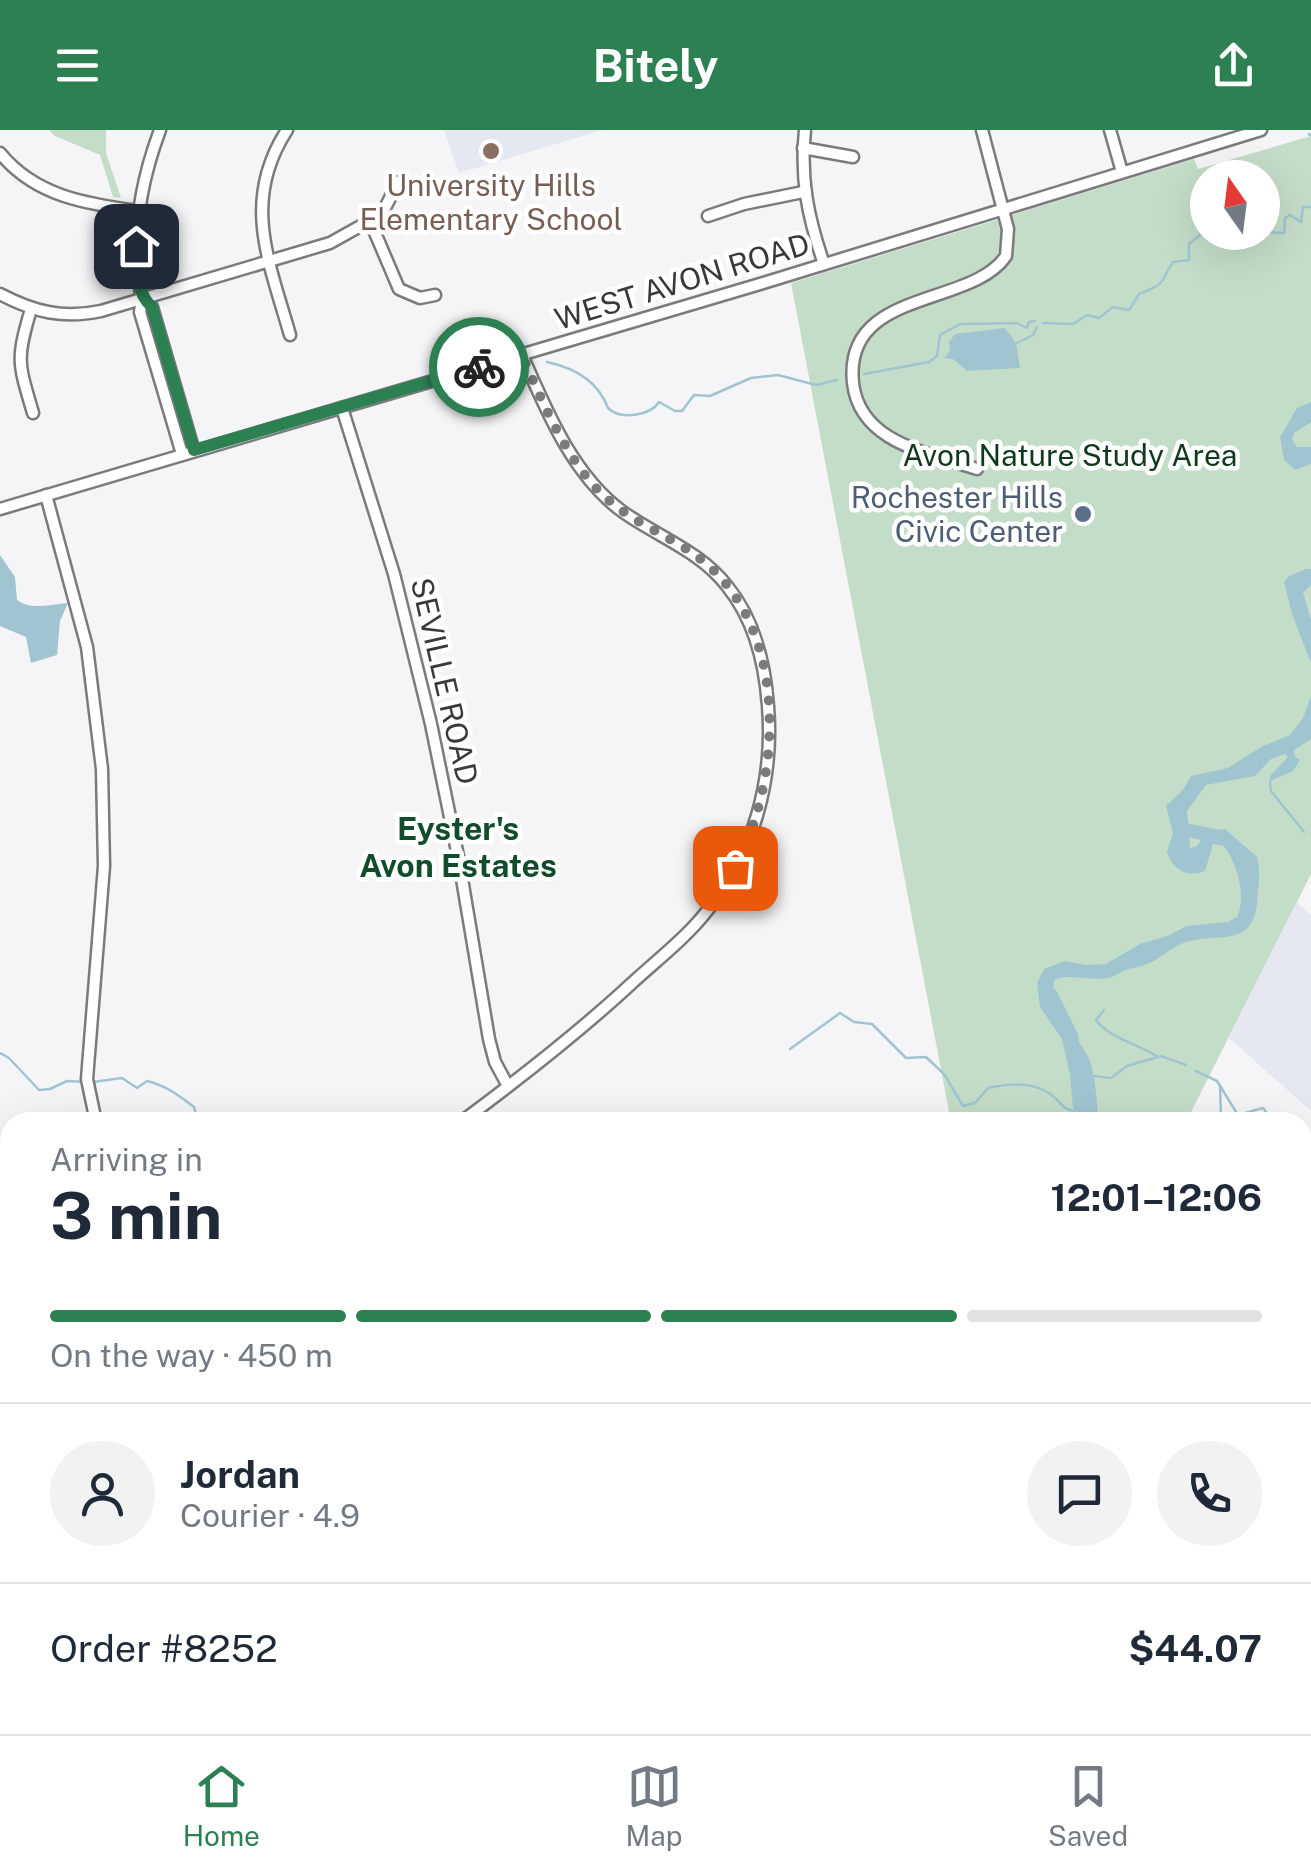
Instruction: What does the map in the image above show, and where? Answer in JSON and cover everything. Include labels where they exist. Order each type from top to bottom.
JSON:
[{"type":"street","points":[[160,130],[138,211],[135,261],[142,299],[140,312],[182,454]]},
{"type":"street","points":[[286,130],[271,154],[262,182],[260,214],[268,262],[290,335]]},
{"type":"street","points":[[805,130],[803,192],[824,264]]},
{"type":"street","points":[[977,468],[906,446],[883,434],[860,405],[853,371],[864,338],[882,318],[988,273],[1001,263],[1009,243],[982,130]]},
{"type":"street","points":[[1110,130],[1122,172]]},
{"type":"street","name":"WEST AVON ROAD","points":[[0,509],[1261,130]]},
{"type":"street","points":[[803,148],[853,157]]},
{"type":"street","points":[[0,153],[11,167],[46,190],[76,200],[138,211]]},
{"type":"street","points":[[0,294],[31,309],[78,316],[142,299],[330,243],[385,208],[398,182]]},
{"type":"street","points":[[708,216],[803,192]]},
{"type":"street","points":[[370,221],[399,290],[420,298],[434,295]]},
{"type":"street","points":[[142,299],[152,307],[194,450]]},
{"type":"street","points":[[31,309],[18,351],[33,413]]},
{"type":"street","points":[[473,1112],[606,1006],[707,912],[735,868],[754,827],[763,798],[770,747],[766,686],[742,606],[707,564],[628,516],[600,492],[576,461],[522,355]]},
{"type":"street","name":"SEVILLE ROAD","points":[[342,408],[412,639],[459,861],[489,1039],[495,1062],[508,1086]]},
{"type":"street","points":[[46,495],[87,646],[102,769],[104,866],[88,1079],[94,1112]]},
{"type":"shaded area","name":"University Hills Elementary School","points":[[444,130],[603,130],[459,173]]},
{"type":"shaded area","points":[[1297,902],[1311,915],[1311,1111],[1229,1038]]},
{"type":"green space","points":[[49,130],[106,130],[106,153],[121,198],[113,197],[100,155]]},
{"type":"green space","name":"Avon Nature Study Area","points":[[1311,136],[1311,874],[1191,1112],[949,1112],[791,283],[1190,160],[1190,250],[1280,250],[1280,160],[1229,160]]},
{"type":"water","points":[[1005,328],[1016,343],[1020,368],[967,371],[953,359],[944,358],[955,334]]},
{"type":"water","points":[[1311,402],[1311,422],[1294,433],[1292,440],[1297,447],[1311,447],[1311,464],[1295,470],[1284,460],[1280,437],[1297,408]]},
{"type":"water","points":[[0,555],[15,577],[17,600],[35,606],[68,603],[60,621],[57,655],[31,663],[26,637],[0,626]]},
{"type":"water","points":[[1311,569],[1311,585],[1303,593],[1311,620],[1311,663],[1284,582]]},
{"type":"water","points":[[1311,695],[1311,739],[1294,750],[1300,760],[1293,771],[1270,781],[1288,757],[1285,754],[1271,759],[1255,776],[1206,785],[1187,811],[1190,848],[1197,846],[1206,832],[1225,829],[1257,857],[1257,904],[1247,929],[1228,937],[1190,941],[1150,963],[1110,977],[1065,977],[1054,981],[1056,1003],[1089,1059],[1094,1081],[1097,1112],[1076,1112],[1062,1039],[1040,1007],[1037,983],[1044,969],[1065,961],[1106,964],[1140,944],[1187,926],[1228,922],[1237,917],[1241,900],[1239,880],[1224,846],[1213,844],[1205,871],[1181,871],[1167,852],[1173,833],[1166,806],[1191,776],[1228,768],[1261,747],[1290,735],[1303,718]]},
{"type":"waterway","points":[[1280,233],[1284,233],[1285,218],[1290,215],[1301,222],[1303,207],[1311,207]]},
{"type":"waterway","points":[[1043,323],[1073,324],[1087,315],[1099,318],[1113,307],[1129,310],[1139,294],[1161,282],[1173,262],[1189,260],[1190,243]]},
{"type":"waterway","points":[[864,374],[929,362],[937,356],[940,335],[960,324],[1017,323],[1027,328],[1029,322],[1035,321]]},
{"type":"waterway","points":[[1017,343],[1033,335],[1037,327]]},
{"type":"waterway","points":[[547,362],[584,377],[598,390],[608,408],[627,415],[649,411],[659,402],[682,411],[694,395],[710,396],[751,378],[778,375],[816,385],[837,380]]},
{"type":"waterway","points":[[1270,781],[1271,791],[1304,832]]},
{"type":"waterway","points":[[1179,820],[1182,829],[1220,837]]},
{"type":"waterway","points":[[1051,995],[1072,1038]]},
{"type":"waterway","points":[[1104,1010],[1096,1020],[1102,1026],[1156,1056]]},
{"type":"waterway","points":[[790,1049],[840,1013],[854,1022],[872,1024],[906,1058],[926,1057],[944,1074],[963,1106],[975,1103],[988,1088],[1022,1085],[1039,1088],[1074,1111]]},
{"type":"waterway","points":[[0,1053],[39,1090],[67,1081],[85,1082]]},
{"type":"waterway","points":[[1093,1076],[1111,1078],[1127,1066],[1161,1056],[1186,1065]]},
{"type":"waterway","points":[[1196,1071],[1217,1081],[1236,1112]]},
{"type":"waterway","points":[[93,1082],[122,1078],[137,1088],[147,1081],[161,1085],[194,1107],[195,1112]]},
{"type":"waterway","points":[[1220,1085],[1221,1112]]},
{"type":"waterway","points":[[1249,1112],[1263,1108],[1266,1112]]},
{"type":"way so far","points":[[479,367],[522,355],[576,461],[600,492],[628,516],[707,564],[742,606],[766,686],[770,731],[763,798],[735,868]]},
{"type":"place","name":"University Hills Elementary School","points":[[491,151]]},
{"type":"place","name":"Rochester Hills Civic Center","points":[[1083,514]]},
{"type":"district","name":"Eyster's Avon Estates","points":[[458,846]]},
{"type":"route","points":[[136,246],[142,299],[152,307],[194,450],[479,367]]}]
